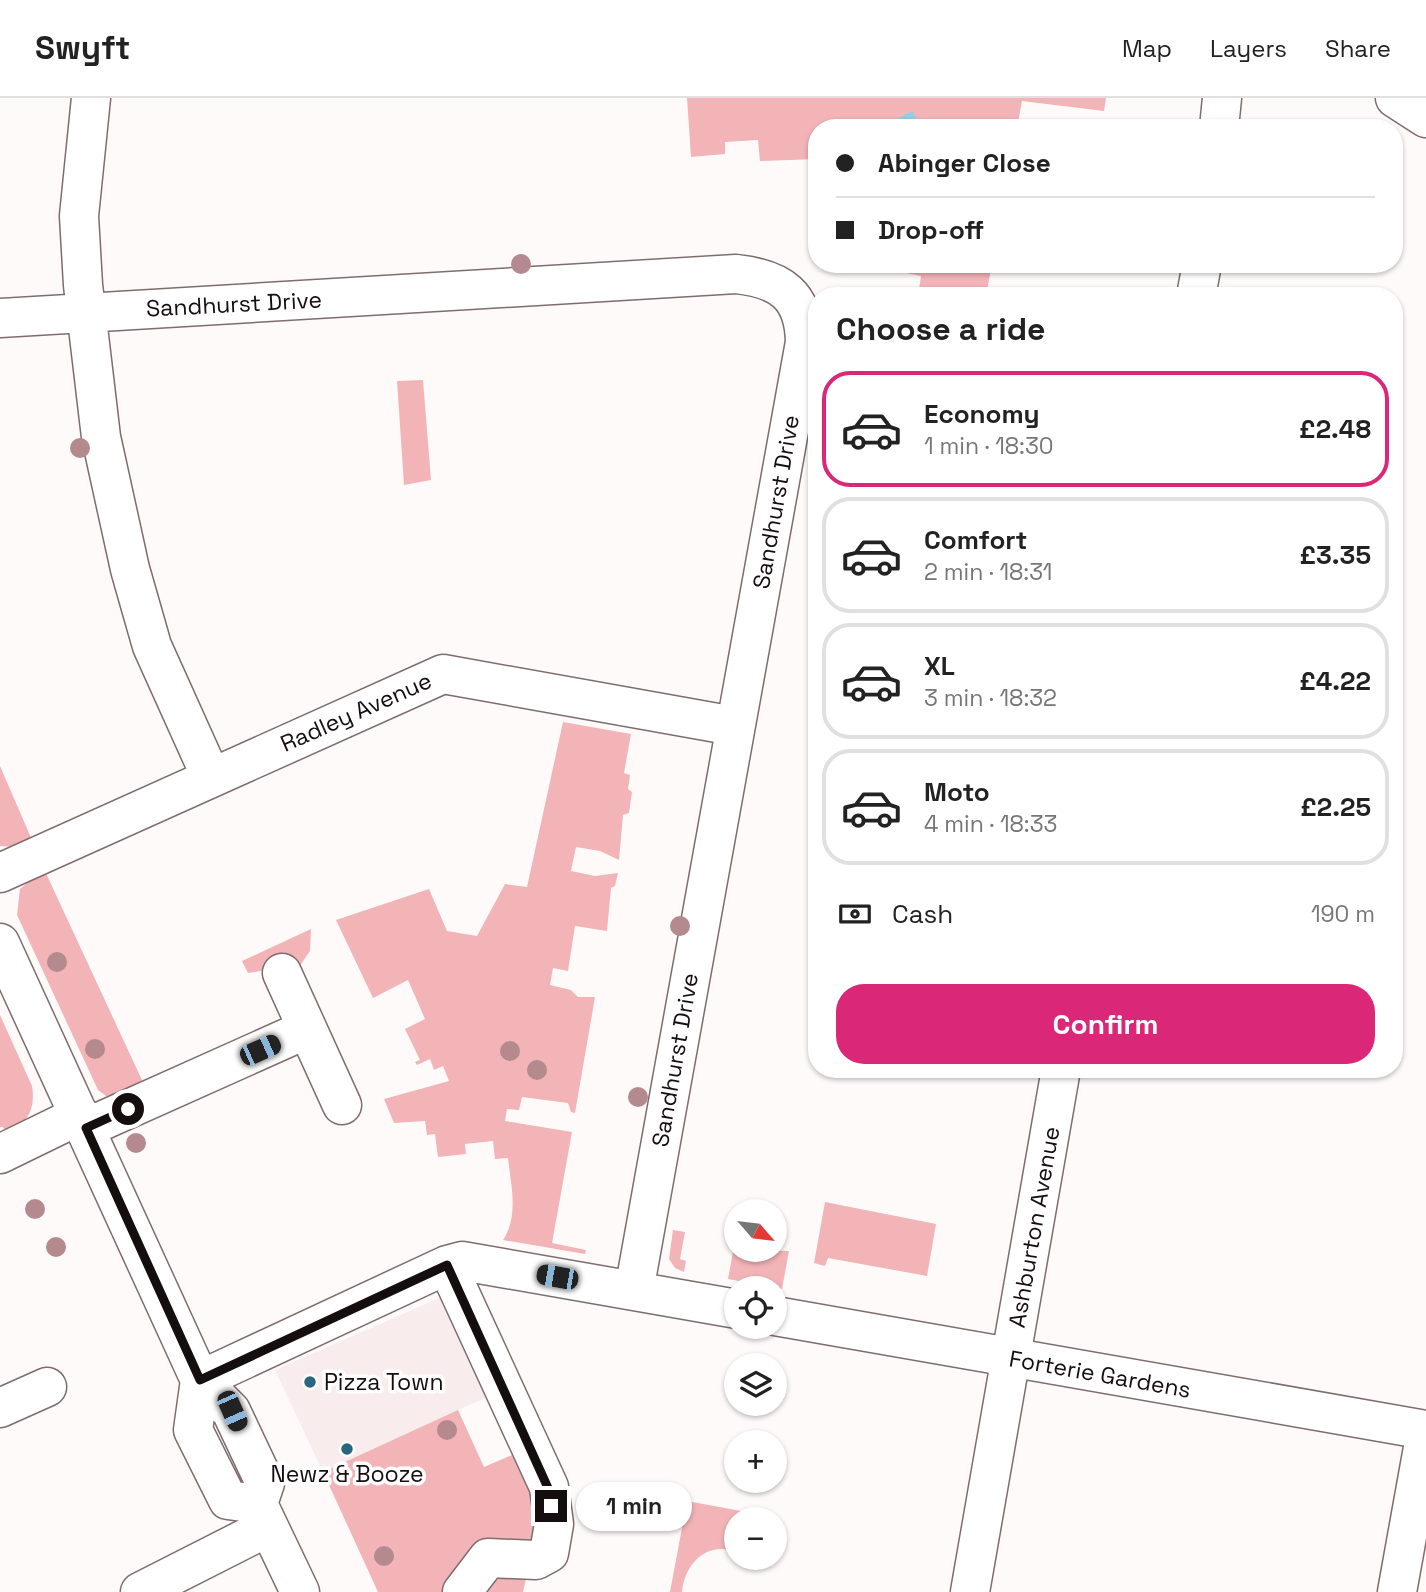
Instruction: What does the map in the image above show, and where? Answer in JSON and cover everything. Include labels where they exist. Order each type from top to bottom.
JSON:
[{"type":"street","points":[[92,98],[79,216],[101,437],[130,569],[152,646],[211,776]]},
{"type":"street","points":[[1220,119],[1222,98]]},
{"type":"street","points":[[1395,98],[1426,118]]},
{"type":"street","name":"Sandhurst Drive","points":[[0,317],[736,274],[754,276],[784,289],[797,301],[805,319],[805,342],[634,1291]]},
{"type":"street","name":"Radley Avenue","points":[[0,873],[443,674],[734,726]]},
{"type":"street","points":[[0,943],[200,1380],[232,1411],[265,1483],[263,1515],[300,1592]]},
{"type":"street","points":[[282,973],[342,1105]]},
{"type":"street","points":[[0,1154],[307,1029]]},
{"type":"street","name":"Ashburton Avenue","points":[[970,1592],[1059,1078]]},
{"type":"street","points":[[200,1380],[447,1265],[462,1261],[724,1307]]},
{"type":"street","points":[[447,1265],[548,1488],[554,1524],[549,1553],[536,1560],[488,1558],[462,1592]]},
{"type":"street","name":"Forterie Gardens","points":[[787,1318],[1426,1431]]},
{"type":"street","points":[[0,1408],[47,1387]]},
{"type":"street","points":[[1398,1592],[1426,1431]]},
{"type":"street","points":[[141,1592],[263,1515]]},
{"type":"shaded area","points":[[687,98],[1106,98],[1104,111],[1022,101],[1019,119],[808,119],[808,159],[760,161],[758,140],[725,142],[725,154],[691,157]]},
{"type":"shaded area","points":[[906,273],[990,273],[988,287],[919,287],[921,276]]},
{"type":"shaded area","points":[[423,380],[431,480],[404,485],[397,381]]},
{"type":"shaded area","points":[[563,722],[631,734],[624,773],[630,775],[628,789],[632,792],[629,813],[623,815],[619,860],[600,851],[576,847],[571,871],[595,876],[618,873],[615,886],[611,888],[607,931],[575,926],[568,971],[553,968],[550,985],[571,990],[578,997],[595,997],[575,1113],[571,1112],[568,1103],[522,1097],[519,1110],[507,1109],[505,1121],[572,1132],[552,1243],[586,1250],[585,1254],[503,1240],[511,1221],[512,1189],[508,1158],[495,1159],[493,1141],[465,1144],[466,1154],[438,1157],[435,1134],[427,1135],[425,1121],[394,1123],[384,1099],[449,1081],[443,1066],[434,1070],[430,1059],[417,1065],[415,1062],[420,1060],[405,1029],[425,1019],[408,980],[373,998],[336,920],[429,889],[447,931],[477,936],[505,884],[527,887]]},
{"type":"shaded area","points":[[0,766],[32,840],[16,847],[0,846]]},
{"type":"shaded area","points":[[44,869],[148,1093],[110,1099],[98,1090],[17,915],[20,889]]},
{"type":"shaded area","points":[[311,929],[310,951],[297,970],[275,969],[248,973],[242,961]]},
{"type":"shaded area","points":[[0,1015],[32,1086],[33,1094],[29,1115],[8,1136],[3,1127],[0,1127]]},
{"type":"shaded area","points":[[825,1202],[936,1224],[927,1276],[828,1258],[825,1266],[814,1263]]},
{"type":"shaded area","points":[[673,1230],[685,1232],[680,1259],[686,1261],[684,1272],[675,1268],[669,1259]]},
{"type":"shaded area","points":[[731,1262],[787,1262],[784,1276],[729,1276]]},
{"type":"shaded area","points":[[453,1292],[498,1392],[323,1472],[275,1370]]},
{"type":"shaded area","points":[[458,1410],[484,1467],[512,1455],[541,1513],[523,1592],[378,1592],[323,1472]]},
{"type":"shaded area","points":[[687,1501],[724,1508],[724,1549],[707,1552],[699,1557],[688,1572],[682,1592],[670,1592]]},
{"type":"water","points":[[912,111],[917,119],[897,119]]},
{"type":"place","name":"Pizza Town","points":[[310,1382]]},
{"type":"place","name":"Newz & Booze","points":[[347,1449]]},
{"type":"route","points":[[128,1109],[86,1128],[200,1380],[447,1265],[548,1488],[551,1506]]}]
